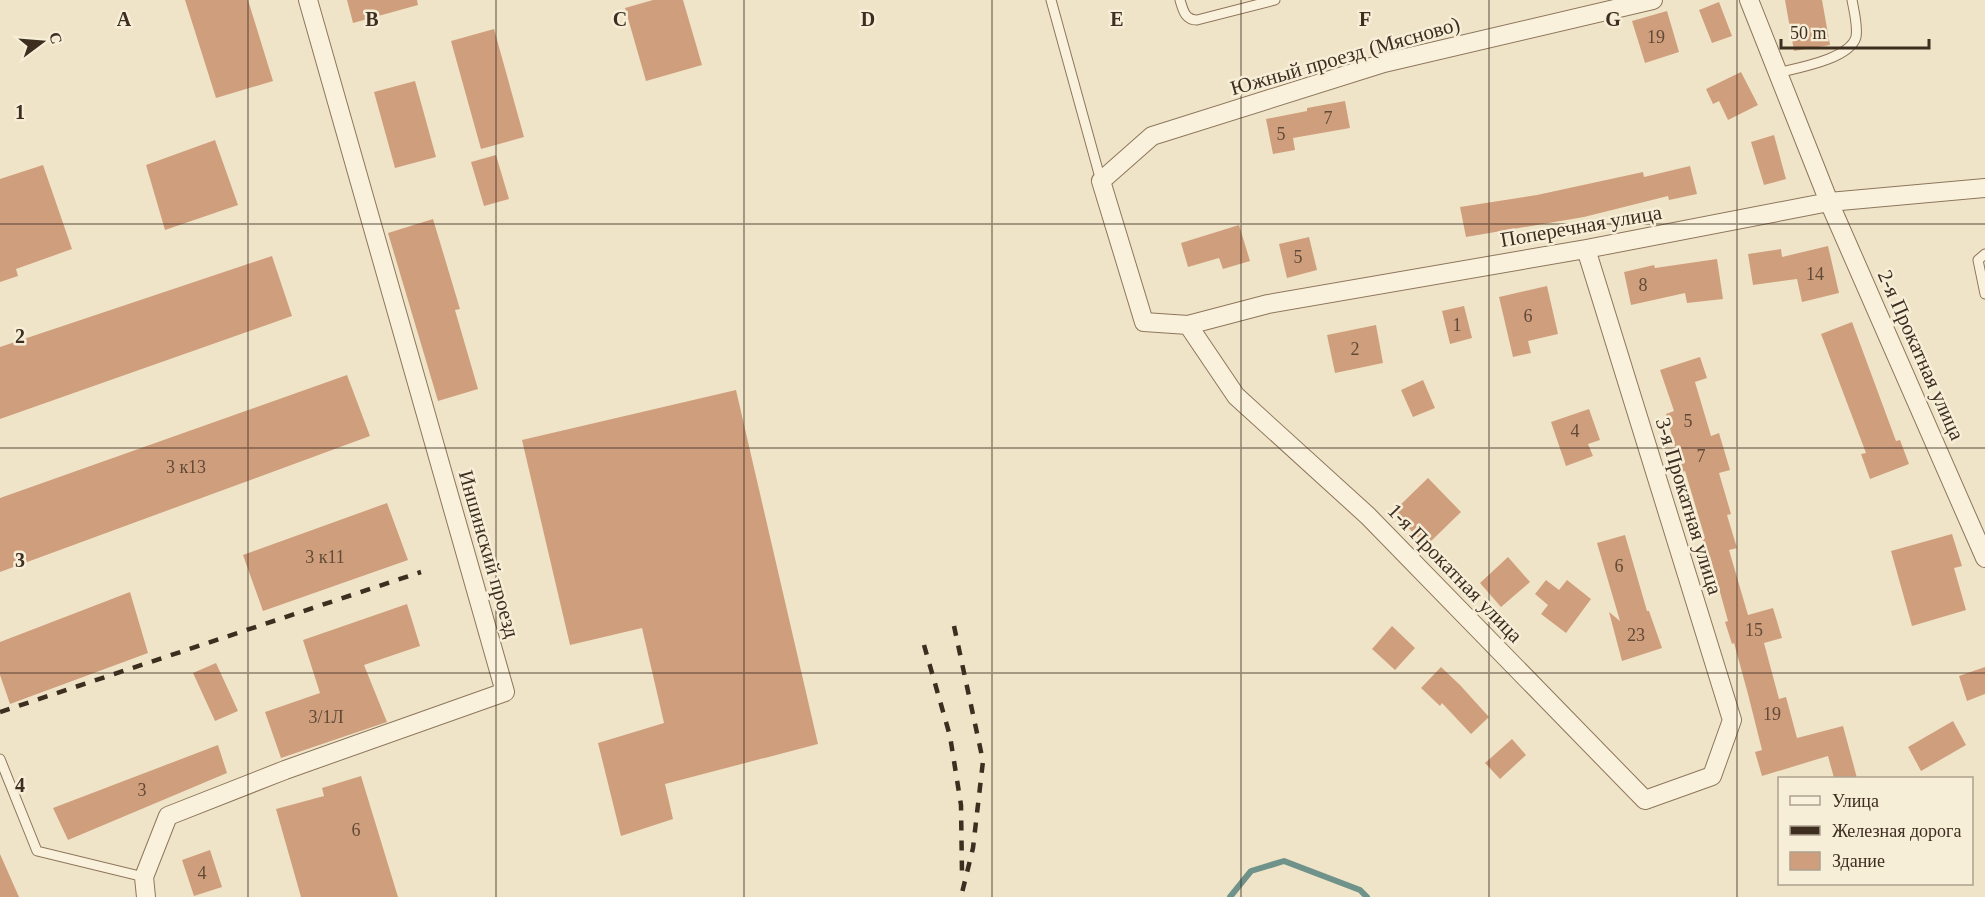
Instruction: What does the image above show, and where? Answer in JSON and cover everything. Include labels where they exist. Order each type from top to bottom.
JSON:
[{"type":"street","name":"Иншинский проезд","points":[[146,897],[144,877],[168,816],[285,770],[505,692],[308,0]]},
{"type":"street","name":"Южный проезд (Мясново)","points":[[1101,181],[1152,136],[1384,63],[1653,0]]},
{"type":"street","name":"2-я Прокатная улица","points":[[1749,0],[1830,202],[1985,558]]},
{"type":"street","name":"Поперечная улица","points":[[1101,181],[1144,322],[1188,325],[1268,304],[1586,249],[1830,202],[1985,188]]},
{"type":"street","name":"3-я Прокатная улица","points":[[1586,249],[1732,720],[1712,776]]},
{"type":"street","name":"1-я Прокатная улица","points":[[1188,325],[1236,396],[1368,516],[1645,800],[1712,776]]},
{"type":"lane","points":[[1051,0],[1101,181]]},
{"type":"lane","points":[[1180,0],[1189,19],[1197,20],[1275,0]]},
{"type":"lane","points":[[1777,73],[1836,56],[1851,47],[1856,37],[1856,20],[1852,0]]},
{"type":"lane","points":[[1985,254],[1978,260],[1985,294]]},
{"type":"lane","points":[[0,759],[37,851],[144,877]]},
{"type":"building","points":[[185,0],[248,0],[273,81],[216,98]]},
{"type":"building","points":[[347,0],[417,0],[418,5],[353,23]]},
{"type":"building","points":[[653,0],[683,0],[702,65],[646,81],[625,8]]},
{"type":"building","points":[[1785,0],[1822,0],[1830,45],[1794,51]]},
{"type":"building","points":[[1719,2],[1732,36],[1712,43],[1699,10]]},
{"type":"building","points":[[1667,11],[1679,52],[1645,63],[1632,21]]},
{"type":"building","points":[[494,29],[524,137],[481,149],[451,41]]},
{"type":"building","points":[[1741,72],[1758,105],[1728,120],[1719,101],[1713,104],[1706,89]]},
{"type":"building","points":[[415,81],[436,157],[395,168],[374,92]]},
{"type":"building","points":[[1345,101],[1350,128],[1293,138],[1295,150],[1273,154],[1266,119]]},
{"type":"building","points":[[1774,135],[1786,179],[1764,185],[1751,142]]},
{"type":"building","points":[[215,140],[238,205],[165,230],[146,165]]},
{"type":"building","points":[[496,155],[509,199],[484,206],[471,162]]},
{"type":"building","points":[[43,165],[72,249],[16,269],[18,276],[0,282],[0,179]]},
{"type":"building","points":[[1690,166],[1697,194],[1669,200],[1668,196],[1584,217],[1466,237],[1460,207],[1537,195],[1643,172],[1644,177]]},
{"type":"building","points":[[433,219],[460,309],[455,310],[478,389],[438,401],[388,233]]},
{"type":"building","points":[[1239,225],[1250,261],[1223,269],[1219,258],[1188,267],[1181,243]]},
{"type":"building","points":[[1309,237],[1317,270],[1287,278],[1279,244]]},
{"type":"building","points":[[1828,246],[1839,293],[1802,302],[1797,279],[1753,285],[1748,254],[1781,249],[1782,257]]},
{"type":"building","points":[[272,256],[292,316],[0,419],[0,347]]},
{"type":"building","points":[[1717,259],[1723,299],[1687,303],[1685,293],[1631,305],[1624,272],[1654,265],[1655,268]]},
{"type":"building","points":[[1547,286],[1558,334],[1528,341],[1531,353],[1513,357],[1499,297]]},
{"type":"building","points":[[1464,306],[1472,338],[1450,344],[1442,311]]},
{"type":"building","points":[[1852,322],[1896,441],[1900,440],[1909,464],[1870,479],[1861,454],[1866,453],[1821,334]]},
{"type":"building","points":[[1376,325],[1383,363],[1335,373],[1327,335]]},
{"type":"building","points":[[1700,357],[1707,378],[1695,382],[1711,436],[1719,433],[1730,470],[1719,473],[1731,514],[1727,515],[1737,548],[1729,550],[1748,615],[1773,608],[1782,638],[1764,643],[1779,699],[1786,697],[1797,738],[1843,726],[1857,777],[1834,777],[1828,756],[1762,776],[1755,752],[1762,750],[1748,694],[1734,643],[1732,644],[1725,622],[1728,621],[1710,556],[1708,556],[1702,539],[1705,538],[1685,471],[1682,472],[1666,414],[1674,411],[1660,370]]},
{"type":"building","points":[[347,375],[370,436],[0,572],[0,498]]},
{"type":"building","points":[[1423,380],[1435,408],[1413,417],[1401,390]]},
{"type":"building","points":[[736,390],[818,744],[665,784],[673,819],[621,836],[598,743],[664,723],[642,628],[570,645],[522,440]]},
{"type":"building","points":[[1589,409],[1600,440],[1588,444],[1593,456],[1566,466],[1551,422]]},
{"type":"building","points":[[1428,478],[1461,512],[1426,546],[1393,512]]},
{"type":"building","points":[[387,503],[408,560],[263,611],[243,555]]},
{"type":"building","points":[[1952,534],[1962,566],[1954,568],[1966,610],[1912,626],[1891,551]]},
{"type":"building","points":[[1625,535],[1647,611],[1649,611],[1662,648],[1622,661],[1609,612],[1620,621],[1597,543]]},
{"type":"building","points":[[1508,557],[1530,582],[1501,607],[1480,583]]},
{"type":"building","points":[[1546,580],[1559,590],[1567,580],[1591,599],[1566,633],[1541,614],[1548,605],[1535,594]]},
{"type":"building","points":[[130,592],[148,653],[10,704],[0,675],[0,642]]},
{"type":"building","points":[[407,604],[420,646],[364,665],[387,722],[281,758],[265,712],[320,693],[303,640]]},
{"type":"building","points":[[1392,626],[1415,648],[1395,670],[1372,649]]},
{"type":"building","points":[[216,663],[238,711],[215,721],[193,673]]},
{"type":"building","points":[[1441,667],[1489,717],[1471,734],[1442,703],[1440,706],[1421,688]]},
{"type":"building","points":[[1985,667],[1985,694],[1967,701],[1959,676]]},
{"type":"building","points":[[1953,721],[1966,745],[1921,771],[1908,747]]},
{"type":"building","points":[[1512,739],[1526,755],[1500,779],[1485,763]]},
{"type":"building","points":[[218,745],[227,773],[68,840],[53,808]]},
{"type":"building","points":[[361,776],[398,897],[301,897],[276,809],[324,796],[322,788]]},
{"type":"building","points":[[210,850],[222,887],[194,896],[182,860]]},
{"type":"building","points":[[0,854],[19,897],[0,897]]},
{"type":"waterway","points":[[1230,897],[1251,871],[1284,861],[1360,890],[1367,897]]},
{"type":"railway","points":[[0,712],[421,572]]},
{"type":"railway","points":[[954,626],[983,761],[973,848],[961,897]]},
{"type":"railway","points":[[924,645],[950,736],[961,805],[962,873]]}]
